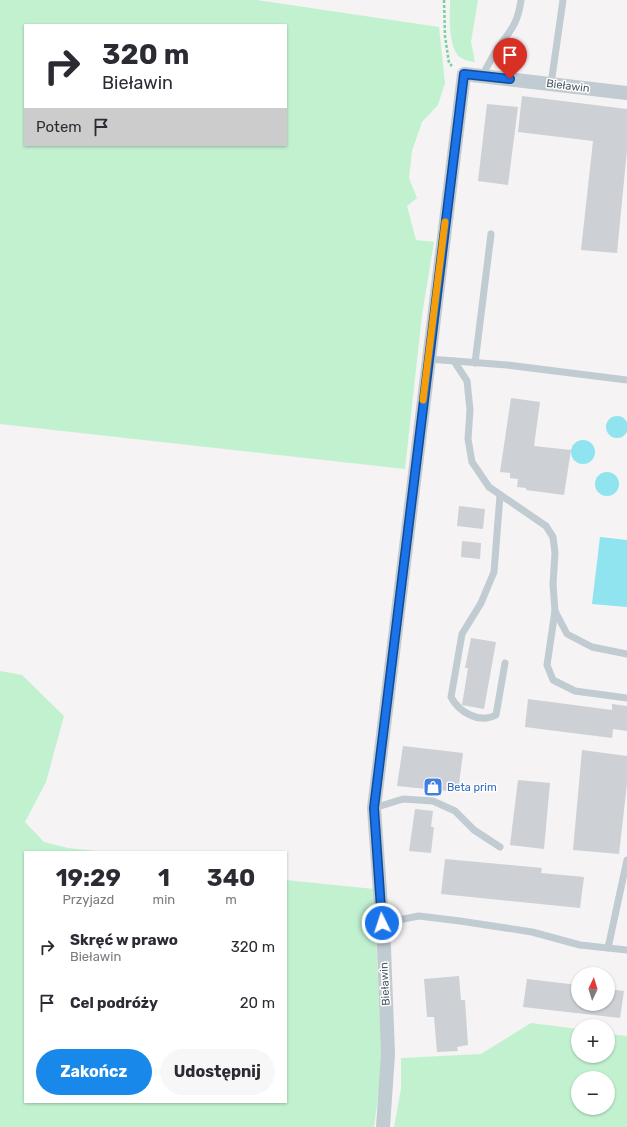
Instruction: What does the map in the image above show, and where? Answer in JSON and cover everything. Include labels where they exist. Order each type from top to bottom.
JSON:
[{"type":"street","name":"Bieławin","points":[[383,1127],[388,1054],[382,923],[374,808],[464,74],[627,93]]},
{"type":"lane","points":[[482,76],[497,49],[511,32],[518,16],[521,0]]},
{"type":"lane","points":[[551,84],[563,0]]},
{"type":"lane","points":[[475,363],[491,234]]},
{"type":"lane","points":[[428,359],[627,380]]},
{"type":"lane","points":[[454,361],[467,381],[470,410],[468,439],[472,462],[489,487],[546,526],[553,537],[556,553],[553,584],[555,611],[547,665],[553,680],[575,691],[627,698]]},
{"type":"lane","points":[[500,495],[494,572],[481,603],[462,634],[450,696],[455,706],[467,714],[479,718],[491,718],[496,715],[505,663]]},
{"type":"lane","points":[[555,611],[567,634],[592,647],[627,654]]},
{"type":"lane","points":[[374,808],[403,799],[433,801],[455,811],[474,830],[500,847]]},
{"type":"lane","points":[[608,948],[627,860]]},
{"type":"lane","points":[[382,923],[419,916],[532,932],[580,945],[627,950]]},
{"type":"path","points":[[444,0],[444,36],[448,63],[464,74]]},
{"type":"green space","points":[[0,0],[257,0],[439,27],[445,83],[438,105],[422,122],[412,151],[409,178],[417,198],[407,206],[416,240],[434,242],[422,315],[405,469],[0,424]]},
{"type":"green space","points":[[450,0],[478,0],[471,42],[475,62],[463,59],[454,49],[450,32]]},
{"type":"green space","points":[[0,671],[22,675],[64,716],[46,782],[25,822],[44,842],[68,848],[96,851],[24,851],[24,1103],[287,1103],[287,880],[374,889],[382,1067],[374,1127],[0,1127]]},
{"type":"green space","points":[[531,1023],[571,1028],[571,1063],[615,1063],[615,1035],[627,1036],[627,1127],[394,1127],[401,1089],[401,1058],[481,1054]]},
{"type":"water","points":[[613,416],[621,416],[628,423],[628,431],[621,438],[613,438],[606,431],[606,423]]},
{"type":"water","points":[[583,440],[591,444],[595,452],[591,460],[583,464],[575,460],[571,452],[575,444]]},
{"type":"water","points":[[607,472],[615,476],[619,484],[615,492],[607,496],[599,492],[595,484],[599,476]]},
{"type":"water","points":[[600,537],[627,540],[627,607],[592,604]]},
{"type":"building","points":[[522,96],[627,109],[627,150],[617,253],[581,250],[593,141],[518,132]]},
{"type":"building","points":[[487,104],[518,107],[508,185],[478,181]]},
{"type":"building","points":[[511,398],[540,402],[534,446],[571,450],[564,495],[526,490],[526,488],[517,487],[518,479],[510,478],[510,473],[500,472]]},
{"type":"building","points":[[459,506],[485,509],[483,529],[457,526]]},
{"type":"building","points":[[462,541],[481,543],[480,559],[461,557]]},
{"type":"building","points":[[471,638],[496,642],[484,709],[462,705],[468,668],[465,668]]},
{"type":"building","points":[[528,699],[612,710],[612,704],[627,706],[627,731],[613,729],[612,738],[525,727]]},
{"type":"building","points":[[403,746],[463,753],[458,792],[397,786]]},
{"type":"building","points":[[582,750],[627,756],[627,784],[619,854],[573,850]]},
{"type":"building","points":[[518,780],[550,783],[544,849],[510,845]]},
{"type":"building","points":[[415,809],[433,811],[431,827],[434,827],[431,853],[409,851]]},
{"type":"building","points":[[445,859],[542,868],[541,873],[584,877],[580,908],[441,894]]},
{"type":"building","points":[[459,976],[461,1000],[465,1000],[468,1045],[457,1047],[458,1051],[437,1052],[434,1017],[427,1017],[424,979]]},
{"type":"building","points":[[527,979],[571,984],[571,1011],[615,1011],[615,990],[624,991],[620,1018],[523,1007]]},
{"type":"slow traffic","points":[[423,400],[445,222]]},
{"type":"place","name":"Beta prim","points":[[433,787]]},
{"type":"route","points":[[382,923],[374,808],[464,74],[510,79]]}]
